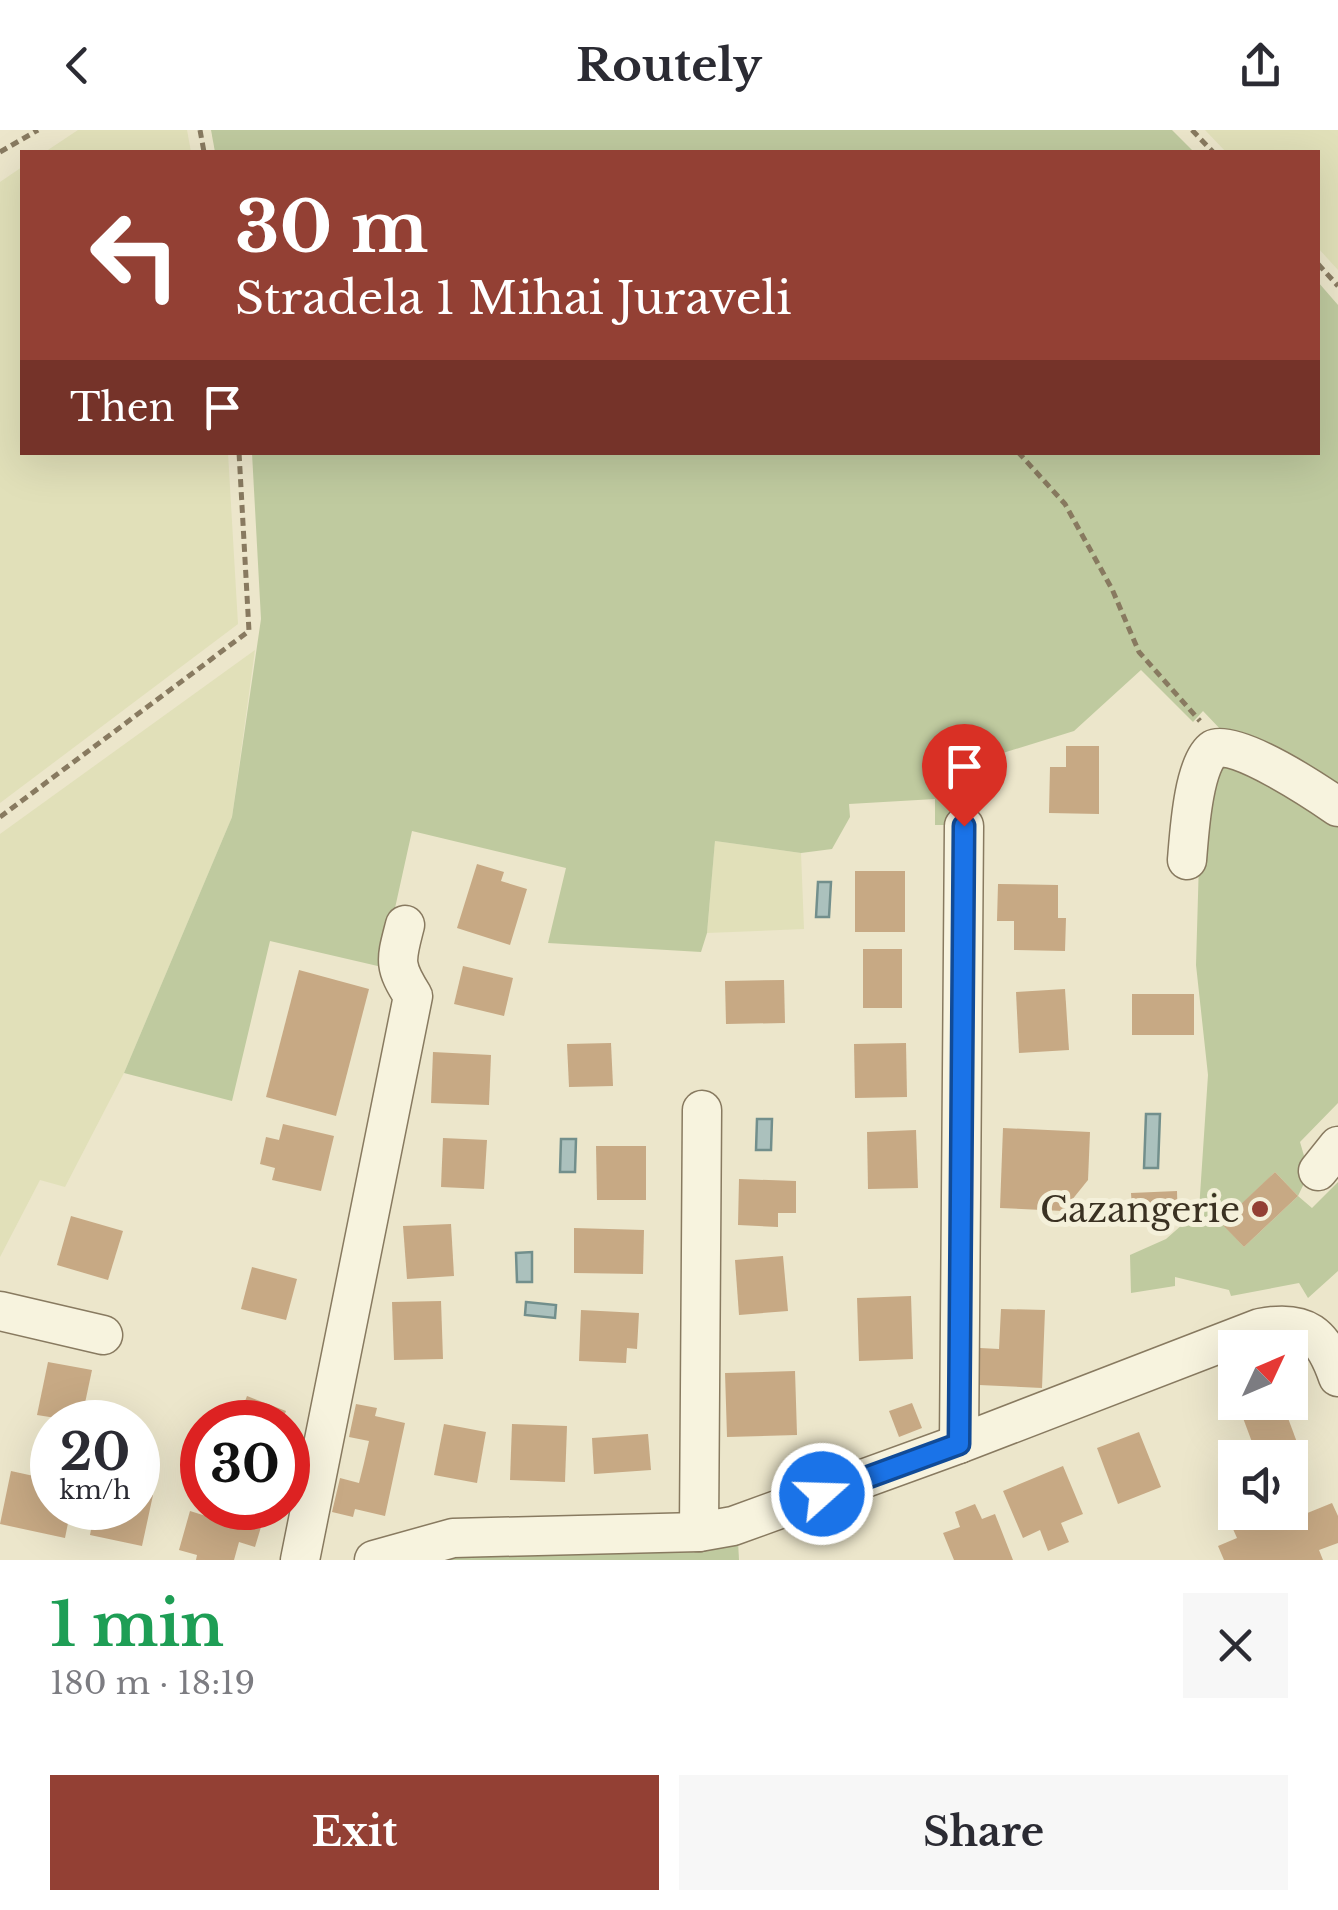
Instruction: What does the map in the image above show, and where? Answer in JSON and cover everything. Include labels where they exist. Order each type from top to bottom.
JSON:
[{"type":"street","points":[[1187,860],[1190,824],[1204,760],[1214,749],[1225,746],[1298,781],[1338,807]]},
{"type":"street","points":[[959,1444],[964,826]]},
{"type":"street","points":[[300,1560],[412,996],[398,974],[398,952],[405,925]]},
{"type":"street","points":[[699,1532],[702,1110]]},
{"type":"street","points":[[0,1310],[102,1335]]},
{"type":"street","points":[[374,1560],[453,1538],[699,1532],[754,1520],[1260,1328],[1284,1323],[1306,1329],[1323,1343],[1338,1377]]},
{"type":"path","points":[[0,152],[38,130]]},
{"type":"path","points":[[1192,130],[1211,150]]},
{"type":"path","points":[[1320,266],[1338,286]]},
{"type":"path","points":[[0,817],[248,631],[239,455]]},
{"type":"path","points":[[1021,455],[1065,504],[1112,590],[1139,652],[1225,746]]},
{"type":"green space","points":[[78,130],[187,130],[191,150],[48,150]]},
{"type":"green space","points":[[211,130],[1172,130],[1192,150],[215,150]]},
{"type":"green space","points":[[1205,130],[1338,130],[1338,270],[1320,250],[1320,150],[1224,150]]},
{"type":"green space","points":[[20,168],[20,455],[228,455],[238,624],[0,803],[0,182]]},
{"type":"green space","points":[[1320,284],[1338,305],[1338,793],[1223,732],[1203,711],[1193,722],[1141,670],[1074,731],[990,757],[949,763],[951,825],[935,825],[935,799],[849,804],[850,817],[832,849],[801,853],[715,841],[707,933],[701,952],[548,943],[566,868],[412,831],[382,967],[270,941],[232,1101],[124,1073],[232,817],[261,619],[252,455],[1320,455]]},
{"type":"green space","points":[[255,650],[232,817],[124,1073],[65,1187],[40,1180],[0,1257],[0,834]]},
{"type":"green space","points":[[1226,761],[1338,822],[1338,1103],[1300,1142],[1309,1173],[1298,1196],[1312,1208],[1338,1182],[1338,1271],[1308,1298],[1299,1283],[1231,1296],[1229,1290],[1175,1277],[1175,1286],[1131,1293],[1130,1255],[1166,1239],[1199,1210],[1208,1075],[1196,965],[1205,796]],"holes":[[[1275,1172],[1298,1196],[1244,1247],[1222,1223]]]},
{"type":"green space","points":[[715,841],[801,853],[804,929],[707,933]]},
{"type":"green space","points":[[738,1541],[739,1560],[429,1560],[504,1550]]},
{"type":"water","points":[[818,882],[831,882],[829,917],[816,917]]},
{"type":"water","points":[[1146,1114],[1160,1114],[1158,1168],[1144,1168]]},
{"type":"water","points":[[757,1119],[772,1119],[771,1150],[756,1150]]},
{"type":"water","points":[[561,1139],[576,1139],[575,1172],[560,1172]]},
{"type":"water","points":[[532,1252],[532,1282],[517,1282],[516,1253]]},
{"type":"water","points":[[526,1302],[556,1305],[555,1318],[525,1315]]},
{"type":"building","points":[[1066,746],[1099,746],[1099,814],[1049,813],[1050,767],[1066,767]]},
{"type":"building","points":[[477,864],[504,872],[501,881],[527,889],[510,945],[457,928]]},
{"type":"building","points":[[855,871],[905,871],[905,932],[855,932]]},
{"type":"building","points":[[998,884],[1058,885],[1058,918],[1066,918],[1065,951],[1014,950],[1014,921],[997,921]]},
{"type":"building","points":[[863,949],[902,949],[902,1008],[863,1008]]},
{"type":"building","points":[[463,966],[513,978],[504,1016],[454,1004]]},
{"type":"building","points":[[299,970],[369,989],[336,1116],[266,1097]]},
{"type":"building","points":[[784,980],[785,1023],[726,1024],[725,981]]},
{"type":"building","points":[[1065,989],[1069,1050],[1019,1053],[1016,992]]},
{"type":"building","points":[[1132,994],[1194,994],[1194,1035],[1132,1035]]},
{"type":"building","points":[[611,1043],[613,1086],[569,1087],[567,1044]]},
{"type":"building","points":[[906,1043],[907,1097],[855,1098],[854,1044]]},
{"type":"building","points":[[433,1052],[491,1055],[489,1105],[431,1103]]},
{"type":"building","points":[[283,1124],[334,1136],[321,1191],[272,1180],[275,1168],[260,1164],[266,1137],[279,1140]]},
{"type":"building","points":[[1003,1128],[1090,1132],[1088,1180],[1063,1211],[1000,1208]]},
{"type":"building","points":[[916,1130],[918,1188],[868,1189],[867,1132]]},
{"type":"building","points":[[443,1138],[487,1140],[484,1189],[441,1187]]},
{"type":"building","points":[[596,1146],[646,1146],[646,1200],[597,1200]]},
{"type":"building","name":"Cazangerie","points":[[1275,1172],[1298,1196],[1244,1247],[1221,1223]]},
{"type":"building","points":[[739,1179],[796,1181],[796,1213],[778,1213],[778,1227],[738,1225]]},
{"type":"building","points":[[1177,1191],[1178,1224],[1133,1226],[1131,1193]]},
{"type":"building","points":[[71,1216],[123,1231],[108,1280],[57,1265]]},
{"type":"building","points":[[451,1224],[454,1276],[407,1279],[403,1226]]},
{"type":"building","points":[[574,1228],[644,1230],[643,1274],[574,1273]]},
{"type":"building","points":[[783,1256],[788,1311],[739,1315],[735,1260]]},
{"type":"building","points":[[252,1267],[297,1279],[286,1320],[241,1309]]},
{"type":"building","points":[[911,1296],[913,1359],[859,1361],[857,1298]]},
{"type":"building","points":[[441,1301],[443,1359],[394,1360],[392,1302]]},
{"type":"building","points":[[1001,1309],[1045,1310],[1042,1388],[979,1385],[980,1348],[999,1349]]},
{"type":"building","points":[[581,1310],[639,1313],[637,1349],[627,1348],[626,1363],[579,1361]]},
{"type":"building","points":[[48,1362],[92,1370],[86,1400],[40,1400]]},
{"type":"building","points":[[795,1371],[797,1435],[727,1437],[725,1373]]},
{"type":"building","points":[[912,1403],[922,1428],[899,1437],[889,1411]]},
{"type":"building","points":[[356,1404],[377,1408],[375,1416],[405,1423],[385,1516],[355,1509],[353,1517],[332,1512],[340,1478],[359,1483],[369,1441],[349,1437]]},
{"type":"building","points":[[1244,1420],[1289,1420],[1296,1440],[1251,1440]]},
{"type":"building","points":[[444,1424],[486,1432],[477,1483],[434,1475]]},
{"type":"building","points":[[512,1424],[567,1426],[565,1482],[510,1480]]},
{"type":"building","points":[[1139,1432],[1161,1487],[1118,1504],[1097,1448]]},
{"type":"building","points":[[648,1434],[651,1470],[594,1474],[592,1438]]},
{"type":"building","points":[[1063,1466],[1083,1514],[1061,1523],[1069,1542],[1048,1551],[1040,1530],[1023,1538],[1003,1491]]},
{"type":"building","points":[[11,1471],[30,1475],[30,1530],[67,1530],[65,1538],[0,1524]]},
{"type":"building","points":[[1332,1503],[1338,1516],[1338,1543],[1319,1550],[1323,1560],[1224,1560],[1218,1546],[1237,1538],[1233,1530],[1308,1530],[1308,1513]]},
{"type":"building","points":[[975,1504],[982,1519],[995,1514],[1013,1560],[954,1560],[943,1533],[960,1527],[955,1512]]},
{"type":"building","points":[[91,1530],[145,1530],[142,1546],[90,1535]]},
{"type":"building","points":[[185,1530],[260,1530],[255,1547],[239,1542],[234,1560],[196,1560],[197,1555],[179,1550]]},
{"type":"place","name":"Cazangerie","points":[[1260,1209]]},
{"type":"route","points":[[822,1494],[959,1444],[964,826]]}]
